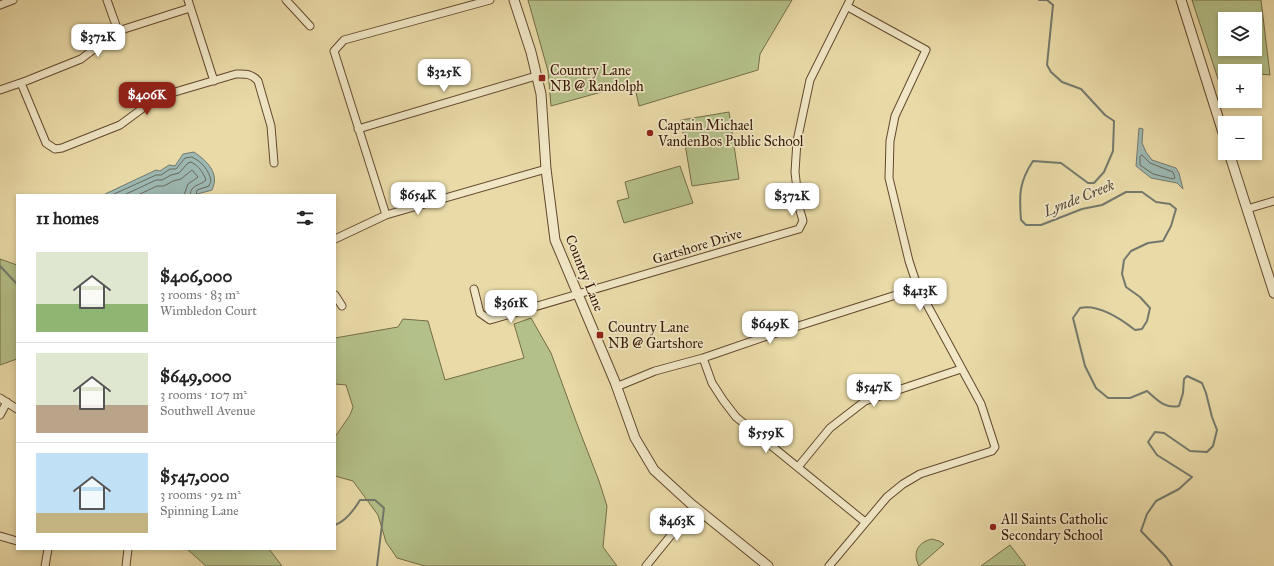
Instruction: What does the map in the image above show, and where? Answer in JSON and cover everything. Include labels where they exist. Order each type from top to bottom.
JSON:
[{"type":"street","points":[[0,5],[12,0]]},
{"type":"street","points":[[106,0],[118,31]]},
{"type":"street","points":[[188,0],[214,81]]},
{"type":"street","points":[[286,0],[310,26]]},
{"type":"street","points":[[386,215],[334,51],[344,40],[490,0]]},
{"type":"street","name":"Country Lane","points":[[514,0],[531,52],[541,94],[546,169],[555,240],[616,387],[635,438],[654,470],[694,507],[768,566]]},
{"type":"street","name":"Gartshore Drive","points":[[474,289],[480,313],[490,320],[799,229],[804,220],[799,207],[795,172],[797,141],[810,80],[848,7],[850,0]]},
{"type":"street","points":[[1181,0],[1218,117]]},
{"type":"street","points":[[829,566],[887,497],[909,481],[920,474],[992,451],[995,447],[981,404],[918,288],[909,261],[888,178],[890,141],[895,116],[926,50],[848,7]]},
{"type":"street","points":[[0,90],[80,60],[118,31],[190,8]]},
{"type":"street","points":[[21,82],[46,143],[55,148],[62,148],[120,125],[158,97],[236,74],[247,73],[258,81],[271,126],[274,163]]},
{"type":"street","points":[[358,129],[536,76]]},
{"type":"street","points":[[1231,160],[1274,293]]},
{"type":"street","points":[[336,239],[386,215],[546,169]]},
{"type":"street","points":[[1247,209],[1274,201]]},
{"type":"street","points":[[616,387],[655,371],[703,358],[918,288]]},
{"type":"street","points":[[336,297],[342,306]]},
{"type":"street","points":[[703,358],[712,383],[736,417],[865,522]]},
{"type":"street","points":[[798,467],[830,428],[865,401],[961,369]]},
{"type":"street","points":[[0,398],[16,408]]},
{"type":"street","points":[[0,415],[7,402]]},
{"type":"street","points":[[646,566],[694,507]]},
{"type":"street","points":[[0,536],[16,542]]},
{"type":"street","points":[[45,566],[48,550]]},
{"type":"street","points":[[126,566],[128,550]]},
{"type":"green space","points":[[528,0],[792,0],[760,54],[758,70],[639,106],[634,83],[551,106],[548,71]]},
{"type":"green space","points":[[1192,0],[1261,0],[1270,75],[1262,74],[1262,64],[1218,64],[1218,79]]},
{"type":"green space","points":[[729,112],[739,179],[692,186],[681,120]]},
{"type":"green space","points":[[680,166],[693,203],[624,223],[617,201],[629,198],[625,182]]},
{"type":"green space","points":[[0,259],[16,265],[16,359],[0,365]]},
{"type":"green space","points":[[531,318],[551,353],[607,506],[603,547],[617,566],[425,566],[397,558],[386,542],[378,515],[353,481],[336,476],[336,436],[350,415],[353,407],[346,385],[336,384],[336,338],[398,327],[403,319],[428,321],[445,380],[524,358],[514,324]]},
{"type":"green space","points":[[932,539],[944,544],[919,566],[916,553],[920,545],[927,540]]},
{"type":"green space","points":[[1010,545],[1026,566],[981,566]]},
{"type":"green space","points":[[188,550],[270,550],[282,566],[206,566]]},
{"type":"water","points":[[1139,128],[1143,129],[1142,143],[1146,152],[1152,160],[1176,168],[1179,173],[1183,189],[1177,183],[1151,178],[1136,166]]},
{"type":"water","points":[[194,152],[208,163],[214,178],[212,190],[198,194],[105,194],[156,170],[160,171],[169,165],[175,166],[183,154]]},
{"type":"waterway","name":"Lynde Creek","points":[[1039,0],[1047,0],[1053,5],[1047,65],[1051,72],[1062,82],[1081,89],[1105,115],[1114,121],[1113,151],[1104,172],[1094,183],[1088,183],[1061,163],[1033,161],[1028,169],[1021,189],[1021,220],[1026,225],[1041,225],[1082,209],[1102,205],[1126,192],[1142,192],[1156,202],[1170,204],[1176,209],[1171,226],[1163,241],[1148,243],[1131,251],[1124,260],[1122,274],[1126,287],[1140,297],[1150,308],[1147,321],[1142,329],[1135,330],[1109,313],[1094,308],[1080,308],[1073,318],[1085,366],[1096,388],[1108,398],[1130,398],[1147,391],[1165,405],[1174,407],[1179,406],[1183,393],[1184,379],[1187,376],[1202,383],[1206,393],[1217,430],[1213,446],[1207,452],[1190,451],[1164,433],[1155,432],[1148,442],[1157,455],[1192,477],[1179,489],[1156,501],[1147,514],[1141,531],[1166,557],[1172,566]]},
{"type":"waterway","points":[[0,266],[16,283]]},
{"type":"waterway","points":[[336,524],[346,518],[360,500],[375,500],[384,508],[377,566]]},
{"type":"place","name":"Country Lane NB @ Randolph","points":[[542,78]]},
{"type":"place","name":"Captain Michael VandenBos Public School","points":[[650,133]]},
{"type":"place","name":"Country Lane NB @ Gartshore","points":[[600,335]]},
{"type":"place","name":"All Saints Catholic Secondary School","points":[[993,527]]}]
